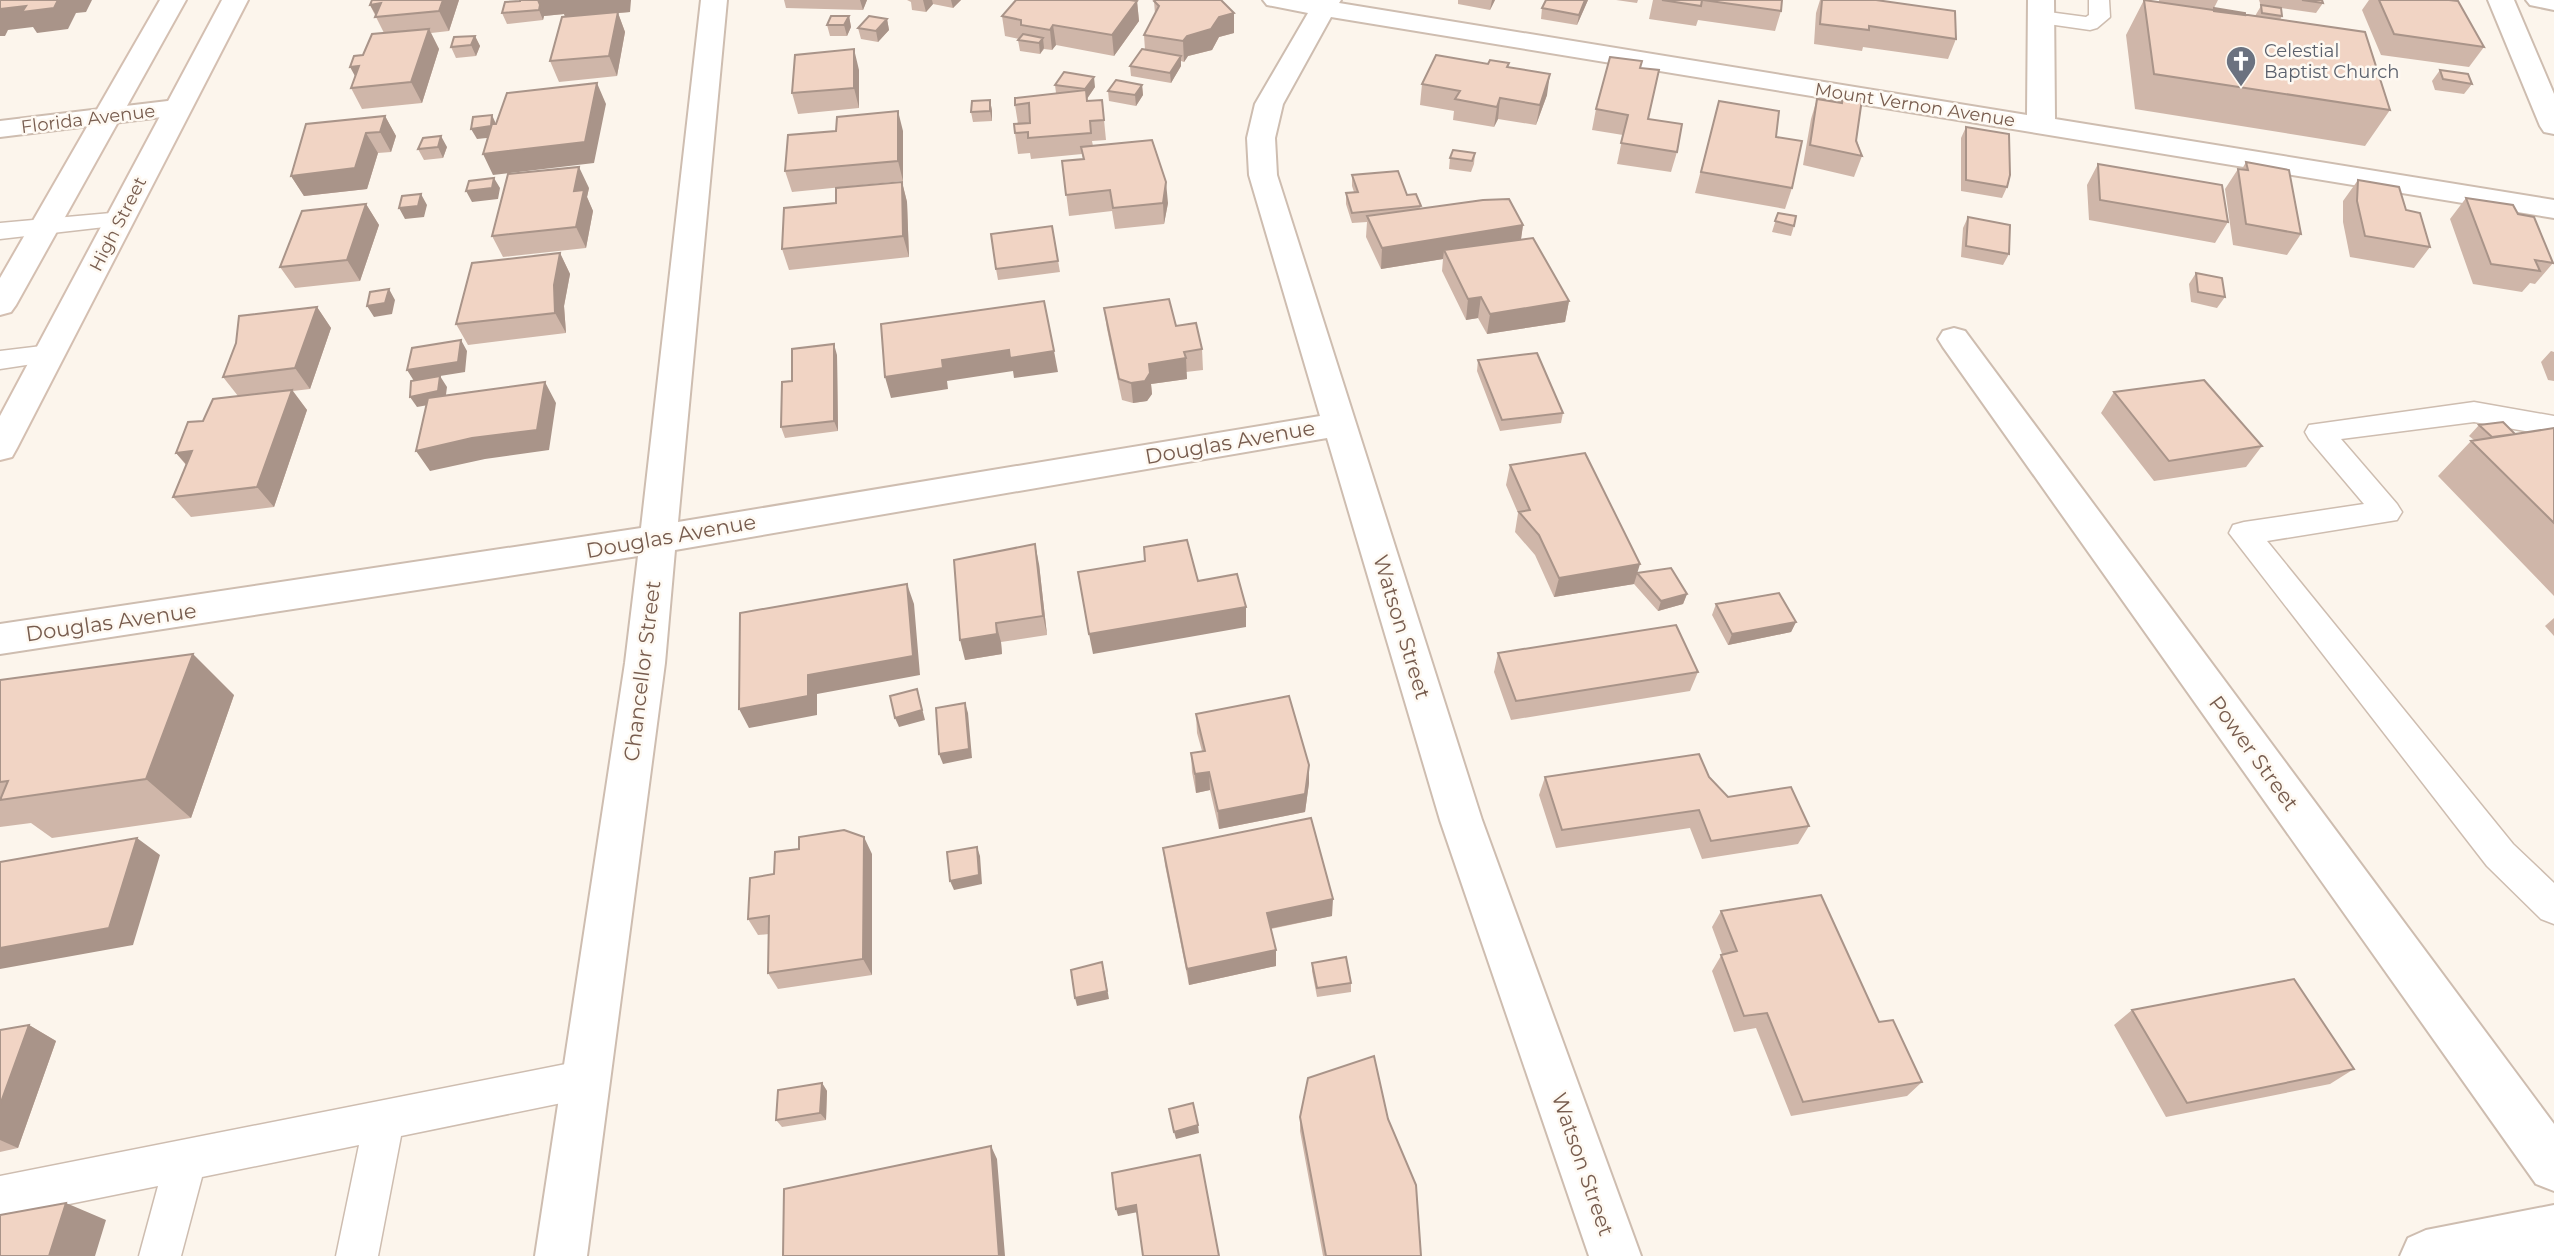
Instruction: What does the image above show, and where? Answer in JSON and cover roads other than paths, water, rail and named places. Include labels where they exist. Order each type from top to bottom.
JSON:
[{"type":"street","points":[[0,305],[173,0]]},
{"type":"street","name":"High Street","points":[[0,448],[235,0]]},
{"type":"street","name":"Chancellor Street","points":[[561,1256],[645,663],[715,0]]},
{"type":"street","name":"Mount Vernon Avenue","points":[[1276,0],[1326,4],[2554,209]]},
{"type":"street","points":[[2501,0],[2554,127]]},
{"type":"street","points":[[2539,0],[2554,2]]},
{"type":"street","name":"Watson Street","points":[[1326,4],[1269,104],[1261,138],[1263,175],[1461,820],[1615,1256]]},
{"type":"street","points":[[2041,9],[2041,125]]},
{"type":"street","name":"Florida Avenue","points":[[0,129],[176,108]]},
{"type":"street","name":"Power Street","points":[[1954,339],[2554,1166]]},
{"type":"street","name":"Douglas Avenue","points":[[0,639],[657,538],[1340,424]]},
{"type":"street","points":[[2426,1256],[2554,1231]]},
{"type":"lane","points":[[2041,9],[2090,24],[2100,17],[2099,0]]},
{"type":"lane","points":[[0,231],[121,219]]},
{"type":"lane","points":[[0,360],[50,354]]},
{"type":"lane","points":[[2554,426],[2474,412],[2319,432],[2387,512],[2244,533],[2500,855],[2554,907]]},
{"type":"lane","points":[[0,1197],[586,1079]]},
{"type":"lane","points":[[357,1256],[384,1120]]},
{"type":"lane","points":[[160,1256],[186,1158]]},
{"type":"place","name":"Celestial Baptist Church","points":[[2241,88]]}]
